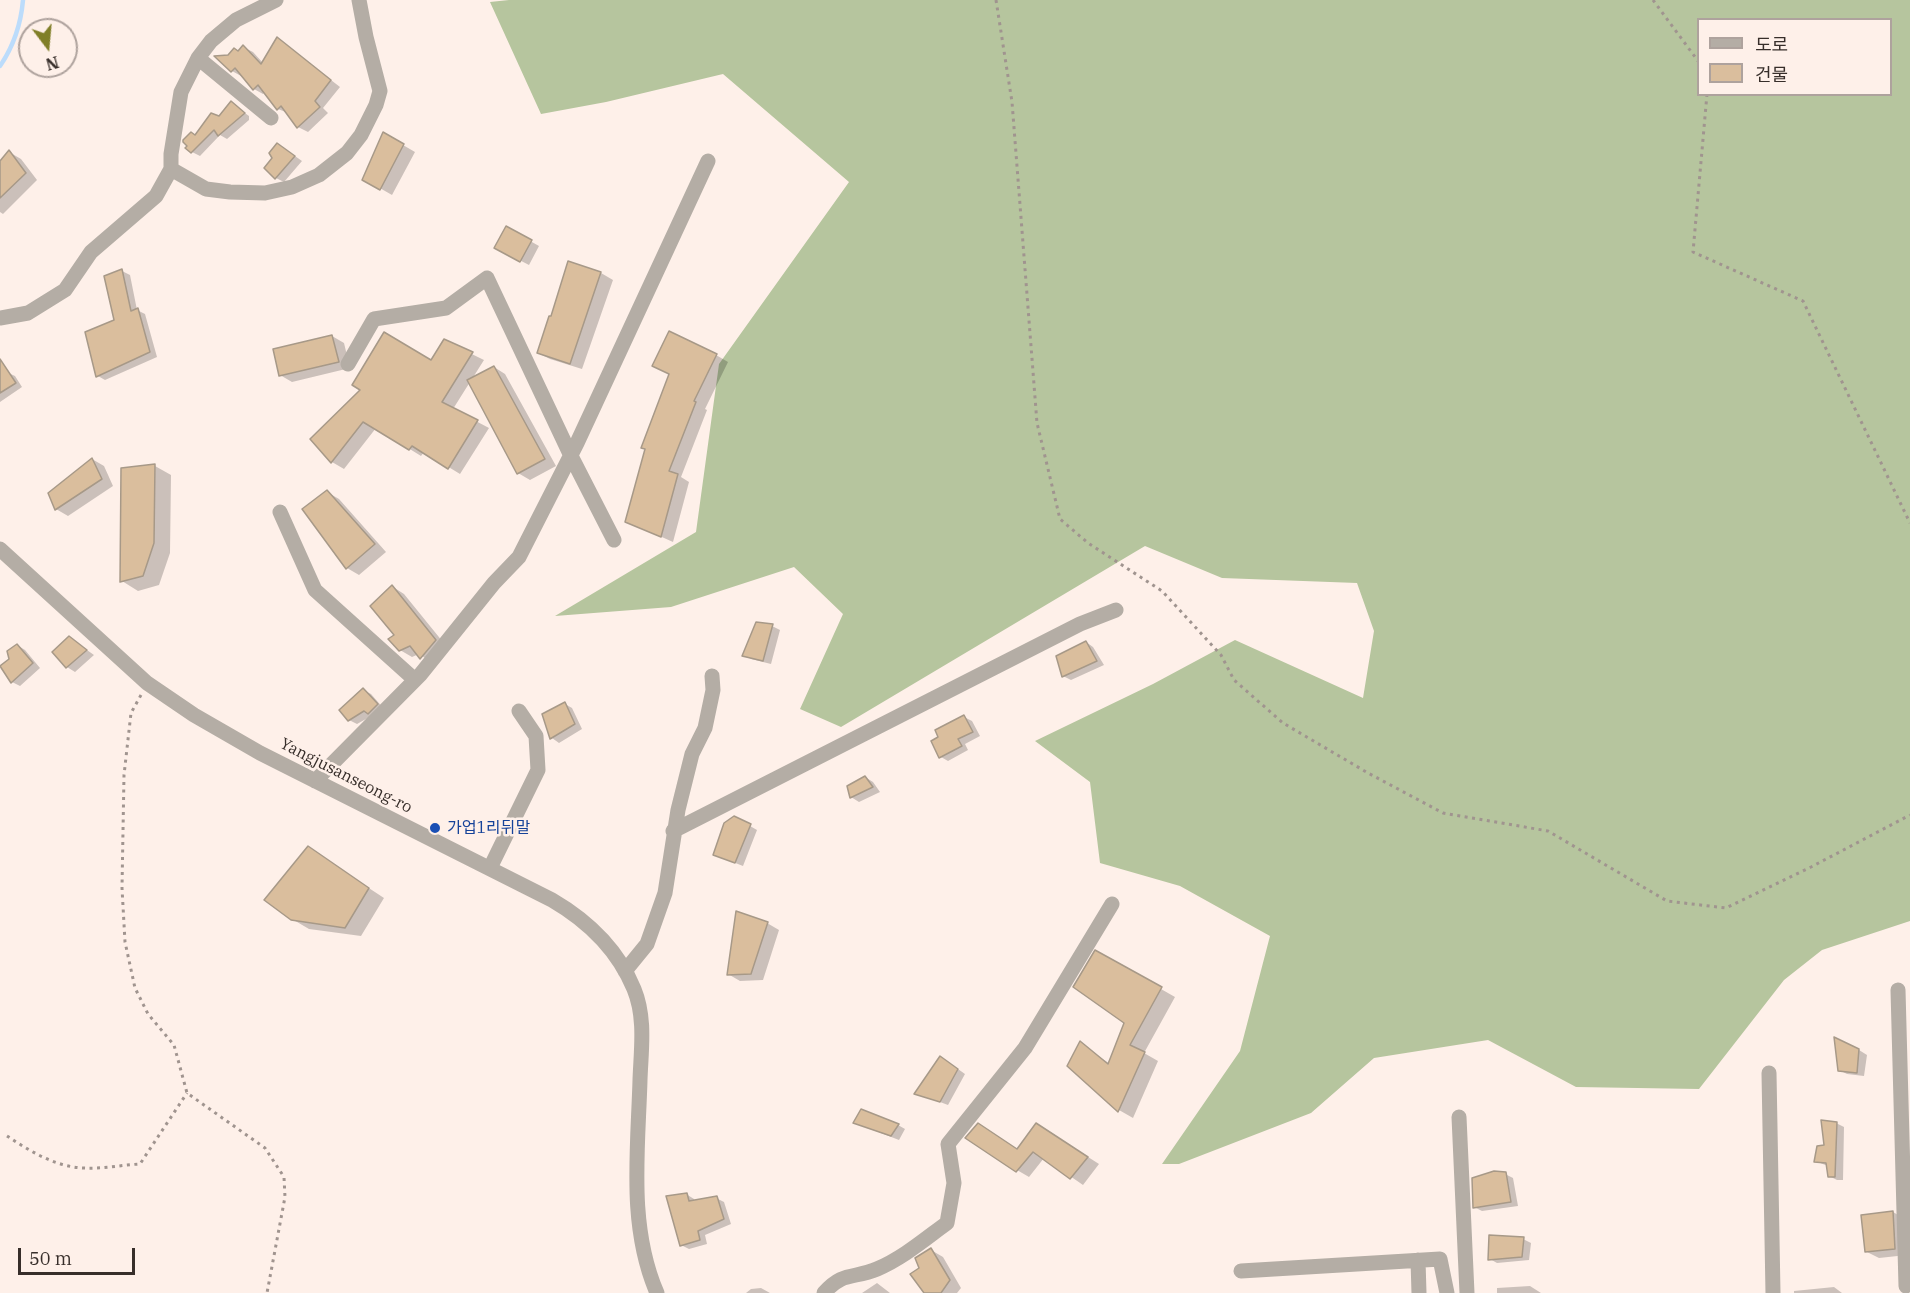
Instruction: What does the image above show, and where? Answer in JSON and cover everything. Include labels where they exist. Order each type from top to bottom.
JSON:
[{"type":"street","points":[[0,318],[28,313],[65,290],[92,252],[156,196],[171,169],[171,154],[181,92],[198,58],[211,41],[236,20],[276,0]]},
{"type":"street","points":[[171,169],[206,189],[265,193],[292,187],[319,175],[347,153],[361,135],[380,92],[359,0]]},
{"type":"street","points":[[198,58],[271,118]]},
{"type":"street","points":[[315,781],[416,680],[494,583],[519,557],[571,456],[708,161]]},
{"type":"street","points":[[348,364],[374,319],[446,308],[487,278],[571,456],[614,540]]},
{"type":"street","points":[[280,512],[315,590],[416,680]]},
{"type":"street","name":"Yangjusanseong-ro","points":[[0,549],[147,683],[194,715],[260,753],[552,900],[575,915],[603,939],[625,971],[634,990],[642,1025],[636,1181],[639,1228],[646,1261],[657,1293]]},
{"type":"street","points":[[673,831],[1080,624],[1116,610]]},
{"type":"street","points":[[625,971],[647,944],[664,893],[673,831],[692,754],[705,728],[713,690],[712,676]]},
{"type":"street","points":[[490,868],[538,770],[536,736],[519,711]]},
{"type":"street","points":[[824,1293],[835,1281],[877,1269],[911,1249],[947,1223],[954,1182],[948,1144],[1025,1048],[1112,904]]},
{"type":"street","points":[[1898,990],[1905,1289]]},
{"type":"street","points":[[1769,1073],[1773,1293]]},
{"type":"street","points":[[1459,1117],[1467,1293]]},
{"type":"street","points":[[1242,1271],[1440,1259],[1447,1293]]},
{"type":"street","points":[[1418,1260],[1419,1293]]},
{"type":"path","points":[[996,0],[1012,102],[1037,423],[1060,519],[1088,543],[1162,591],[1221,655],[1234,680],[1283,723],[1368,773],[1443,813],[1548,831],[1667,901],[1726,908],[1910,815]]},
{"type":"path","points":[[1653,0],[1697,60]]},
{"type":"path","points":[[1707,96],[1693,252],[1803,300],[1910,523]]},
{"type":"path","points":[[147,683],[131,713],[124,775],[122,888],[125,942],[135,988],[148,1014],[174,1046],[188,1093],[265,1148],[284,1177],[285,1197],[267,1293]]},
{"type":"path","points":[[7,1136],[34,1154],[65,1165],[84,1168],[140,1164],[188,1093]]},
{"type":"green space","points":[[509,0],[1910,0],[1910,921],[1822,950],[1784,980],[1699,1089],[1576,1087],[1488,1040],[1374,1058],[1311,1113],[1179,1164],[1162,1164],[1240,1051],[1270,936],[1180,886],[1100,863],[1090,782],[1035,741],[1153,684],[1235,640],[1363,698],[1374,631],[1357,583],[1222,578],[1145,546],[841,727],[800,709],[843,614],[794,567],[671,607],[555,616],[696,532],[719,364],[849,182],[723,74],[606,102],[541,114],[490,2]]},
{"type":"building","points":[[277,37],[331,80],[315,101],[320,107],[297,128],[281,106],[277,110],[258,85],[253,90],[235,68],[231,72],[214,56],[228,55],[234,48],[238,51],[243,45],[261,64]]},
{"type":"building","points":[[231,101],[245,113],[218,136],[214,130],[191,153],[185,148],[187,146],[183,140],[191,132],[195,135],[211,113],[219,116]]},
{"type":"building","points":[[383,132],[404,144],[380,190],[362,180]]},
{"type":"building","points":[[277,143],[295,156],[275,179],[264,168],[272,158],[269,153]]},
{"type":"building","points":[[9,150],[26,173],[0,198],[0,161]]},
{"type":"building","points":[[506,226],[532,240],[520,262],[494,248]]},
{"type":"building","points":[[568,261],[601,272],[570,364],[537,353]]},
{"type":"building","points":[[122,269],[131,311],[138,308],[150,352],[96,377],[85,332],[114,320],[104,276]]},
{"type":"building","points":[[669,331],[717,354],[694,401],[696,402],[669,471],[678,474],[661,537],[625,522],[645,449],[641,448],[669,374],[652,366]]},
{"type":"building","points":[[384,332],[431,360],[444,339],[473,352],[442,402],[478,420],[448,469],[412,446],[409,450],[363,422],[331,463],[310,439],[360,390],[352,385]]},
{"type":"building","points":[[332,335],[339,362],[279,376],[273,349]]},
{"type":"building","points":[[0,359],[16,383],[0,393]]},
{"type":"building","points":[[494,366],[545,459],[517,474],[467,380]]},
{"type":"building","points":[[92,458],[102,479],[55,510],[48,493]]},
{"type":"building","points":[[155,464],[154,543],[143,576],[120,582],[121,468]]},
{"type":"building","points":[[327,490],[375,544],[346,569],[302,509]]},
{"type":"building","points":[[392,585],[436,640],[420,659],[410,646],[399,651],[388,639],[394,635],[370,606]]},
{"type":"building","points":[[756,622],[773,624],[763,661],[742,656]]},
{"type":"building","points":[[69,636],[87,650],[66,668],[52,652]]},
{"type":"building","points":[[1086,641],[1097,661],[1062,677],[1056,656]]},
{"type":"building","points":[[17,644],[33,663],[11,683],[0,666],[9,659],[7,651]]},
{"type":"building","points":[[363,688],[378,704],[368,714],[364,711],[348,721],[339,710]]},
{"type":"building","points":[[565,702],[575,724],[550,739],[542,714]]},
{"type":"building","points":[[964,715],[973,732],[958,739],[962,746],[939,758],[931,741],[938,737],[935,730]]},
{"type":"building","points":[[865,776],[873,787],[850,798],[847,786]]},
{"type":"building","points":[[734,816],[751,824],[735,863],[713,855],[724,823]]},
{"type":"building","points":[[308,846],[369,888],[345,928],[291,920],[264,900]]},
{"type":"building","points":[[736,911],[768,922],[751,974],[727,975]]},
{"type":"building","points":[[1095,950],[1162,987],[1130,1045],[1145,1052],[1118,1112],[1067,1066],[1080,1041],[1108,1064],[1124,1023],[1073,987]]},
{"type":"building","points":[[1834,1037],[1859,1049],[1857,1073],[1838,1071]]},
{"type":"building","points":[[940,1056],[958,1069],[940,1102],[914,1094]]},
{"type":"building","points":[[861,1109],[899,1124],[891,1136],[853,1123]]},
{"type":"building","points":[[1821,1120],[1837,1122],[1835,1177],[1828,1177],[1826,1163],[1814,1162],[1817,1146],[1824,1145]]},
{"type":"building","points":[[978,1123],[1017,1149],[1036,1123],[1088,1157],[1070,1179],[1033,1152],[1016,1172],[965,1138]]},
{"type":"building","points":[[1494,1171],[1506,1172],[1511,1202],[1473,1208],[1472,1178]]},
{"type":"building","points":[[687,1193],[689,1201],[717,1196],[724,1219],[698,1231],[700,1240],[680,1246],[666,1196]]},
{"type":"building","points":[[1893,1211],[1895,1249],[1865,1252],[1861,1215]]},
{"type":"building","points":[[1489,1235],[1524,1237],[1522,1257],[1488,1260]]},
{"type":"building","points":[[931,1248],[950,1280],[941,1293],[924,1293],[910,1274],[919,1268],[915,1258]]},
{"type":"waterway","points":[[0,66],[16,34],[23,0]]},
{"type":"place","name":"가업1리뒤말","points":[[435,828]]}]
